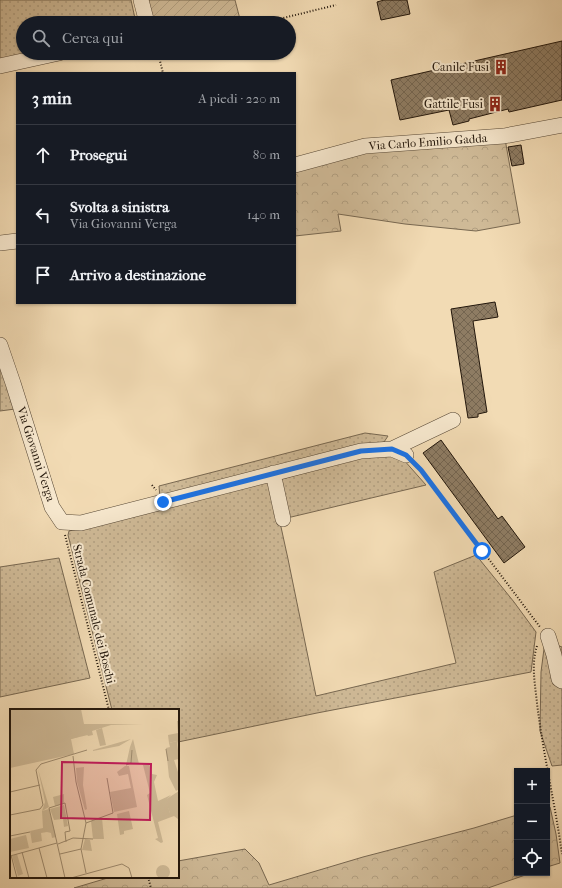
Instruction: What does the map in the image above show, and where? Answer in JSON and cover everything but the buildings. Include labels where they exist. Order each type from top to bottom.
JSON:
[{"type":"street","points":[[141,0],[145,16]]},
{"type":"street","points":[[0,66],[27,60]]},
{"type":"street","name":"Via Carlo Emilio Gadda","points":[[296,165],[365,146],[504,136],[562,125]]},
{"type":"street","points":[[0,243],[16,241]]},
{"type":"street","name":"Via Giovanni Verga","points":[[0,345],[52,507],[62,522]]},
{"type":"street","points":[[62,522],[81,523],[361,451],[399,452],[453,420]]},
{"type":"street","points":[[273,474],[283,519]]},
{"type":"street","points":[[543,637],[554,655],[559,679],[562,681]]},
{"type":"path","points":[[291,16],[336,5]]},
{"type":"path","points":[[160,60],[163,72]]},
{"type":"path","points":[[399,452],[421,470],[543,637],[534,653],[533,670],[540,731],[558,822],[562,854]]},
{"type":"path","name":"Strada Comunale dei Boschi","points":[[62,522],[108,709]]},
{"type":"path","points":[[148,878],[151,888]]},
{"type":"green space","points":[[0,0],[131,0],[134,16],[16,16],[16,56],[0,60]]},
{"type":"green space","points":[[140,0],[235,0],[239,16],[143,16]]},
{"type":"green space","points":[[505,139],[520,223],[476,231],[405,224],[338,214],[341,231],[296,236],[296,170],[370,150]]},
{"type":"green space","points":[[0,365],[15,409],[0,411]]},
{"type":"green space","points":[[365,433],[388,436],[384,442],[160,498],[159,486]]},
{"type":"green space","points":[[392,454],[403,459],[426,485],[287,518],[278,480],[362,457]]},
{"type":"green space","points":[[271,481],[316,696],[456,663],[434,572],[476,555],[536,632],[531,672],[317,713],[179,742],[179,709],[112,709],[68,535],[69,531]]},
{"type":"green space","points":[[59,558],[90,678],[0,697],[0,567]]},
{"type":"green space","points":[[545,641],[562,647],[562,765],[552,766],[540,731],[541,672]]},
{"type":"green space","points":[[550,807],[556,834],[560,863],[550,866]]},
{"type":"green space","points":[[514,816],[514,876],[522,876],[488,888],[74,888],[108,878],[179,878],[179,861],[245,849],[259,863],[269,885],[363,857]]},
{"type":"place","name":"Canile Fusi","points":[[501,67]]},
{"type":"place","name":"Gattile Fusi","points":[[495,104]]},
{"type":"route","points":[[163,502],[361,451],[392,449],[406,455],[421,470],[482,551]]}]
